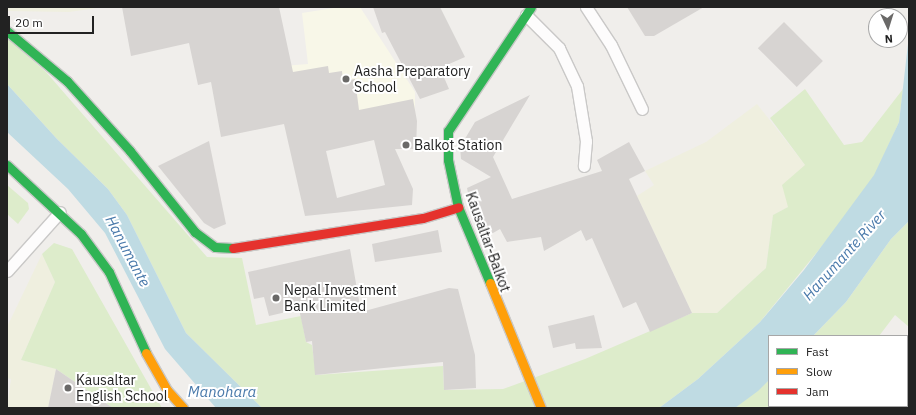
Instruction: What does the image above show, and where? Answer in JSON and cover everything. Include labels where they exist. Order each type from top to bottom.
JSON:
[{"type":"street","name":"Kausaltar-Balkot","points":[[528,11],[448,131],[448,160],[458,207],[515,351],[541,408]]},
{"type":"street","points":[[7,32],[67,81],[130,151],[195,232],[215,247],[230,248],[422,218],[458,207]]},
{"type":"street","points":[[7,165],[60,212],[81,234],[109,272],[133,330],[167,390],[183,408]]},
{"type":"lane","points":[[586,7],[611,45],[642,109]]},
{"type":"lane","points":[[528,11],[559,48],[577,86],[586,141],[584,166]]},
{"type":"lane","points":[[7,271],[60,212]]},
{"type":"shaded area","name":"Aasha Preparatory School","points":[[340,7],[360,7],[415,92],[415,114],[297,130],[283,66],[308,64],[302,13]]},
{"type":"green space","points":[[7,7],[104,7],[69,12],[7,11]]},
{"type":"green space","points":[[7,38],[46,72],[207,257],[242,258],[256,325],[301,316],[306,342],[312,345],[316,375],[443,366],[444,390],[503,389],[585,359],[692,313],[717,313],[766,268],[773,215],[788,207],[782,185],[805,165],[770,118],[805,89],[844,145],[862,142],[903,89],[899,122],[875,175],[840,224],[760,322],[698,379],[659,408],[262,408],[186,333],[127,215],[108,189],[57,139],[7,84]]},
{"type":"green space","points":[[757,104],[805,165],[788,207],[773,215],[766,268],[717,313],[692,313],[637,196],[654,185],[645,171],[706,142]]},
{"type":"green space","points":[[7,185],[28,203],[29,209],[18,224],[7,214]]},
{"type":"green space","points":[[909,221],[909,327],[895,315],[880,335],[814,335],[846,302],[891,239]]},
{"type":"green space","points":[[54,243],[72,249],[162,408],[113,408],[56,369],[21,360],[55,282],[42,254]]},
{"type":"green space","points":[[42,254],[55,282],[21,360],[56,369],[48,408],[7,408],[11,379],[7,378],[7,327]]},
{"type":"green space","points":[[768,381],[768,407],[772,407],[735,408]]},
{"type":"water","name":"Hanumante River","points":[[909,35],[909,221],[891,239],[846,302],[814,335],[768,335],[768,381],[758,391],[735,408],[659,408],[698,379],[760,322],[804,270],[874,175],[899,122]]},
{"type":"water","name":"Manohara","points":[[7,84],[57,139],[108,189],[127,215],[186,333],[262,408],[216,408],[165,349],[105,233],[68,189],[7,132]]},
{"type":"building","points":[[122,7],[279,7],[293,72],[328,66],[329,73],[342,71],[343,81],[355,79],[359,110],[413,99],[417,121],[416,149],[395,149],[413,189],[412,205],[305,216],[284,124],[221,137],[211,82],[198,85],[189,43],[131,56]],"holes":[[[374,140],[385,185],[337,198],[326,151]]]},
{"type":"building","points":[[373,7],[440,7],[465,57],[440,68],[449,89],[420,99],[385,32],[382,33]]},
{"type":"building","points":[[627,7],[704,7],[654,36],[645,36]]},
{"type":"building","points":[[784,22],[823,61],[797,87],[758,48]]},
{"type":"building","points":[[530,95],[493,157],[512,199],[602,171],[597,160],[629,142],[645,171],[629,179],[692,313],[650,332],[636,302],[623,308],[592,238],[586,241],[581,230],[544,251],[541,237],[507,242],[500,229],[486,237],[470,203],[467,188],[491,177],[461,159],[460,147],[475,122]]},
{"type":"building","points":[[209,141],[226,224],[214,229],[204,223],[158,166]]},
{"type":"building","points":[[438,230],[442,252],[375,262],[372,244]]},
{"type":"building","points":[[350,249],[361,312],[449,288],[458,289],[475,355],[476,388],[444,390],[443,362],[315,375],[312,341],[306,342],[299,309],[269,316],[264,297],[254,299],[248,272]]},
{"type":"building","points":[[594,315],[602,348],[576,349],[575,343],[553,348],[548,326]]},
{"type":"building","name":"Kausaltar English School","points":[[56,369],[113,408],[48,408]]},
{"type":"traffic: fast","points":[[490,283],[458,207],[448,160],[448,131],[531,7]]},
{"type":"traffic: fast","points":[[7,31],[67,81],[130,151],[195,232],[215,247],[233,248]]},
{"type":"traffic: fast","points":[[7,165],[81,234],[109,272],[146,353]]},
{"type":"traffic: slow","points":[[490,283],[541,408]]},
{"type":"traffic: slow","points":[[146,353],[167,390],[183,408]]},
{"type":"traffic: jam","points":[[233,248],[423,218],[458,207]]},
{"type":"place","name":"Aasha Preparatory School","points":[[346,79]]},
{"type":"place","name":"Balkot Station","points":[[406,145]]},
{"type":"place","name":"Nepal Investment Bank Limited","points":[[276,298]]},
{"type":"place","name":"Kausaltar English School","points":[[68,388]]},
{"type":"water label","name":"Hanumante","points":[[128,251]]}]
